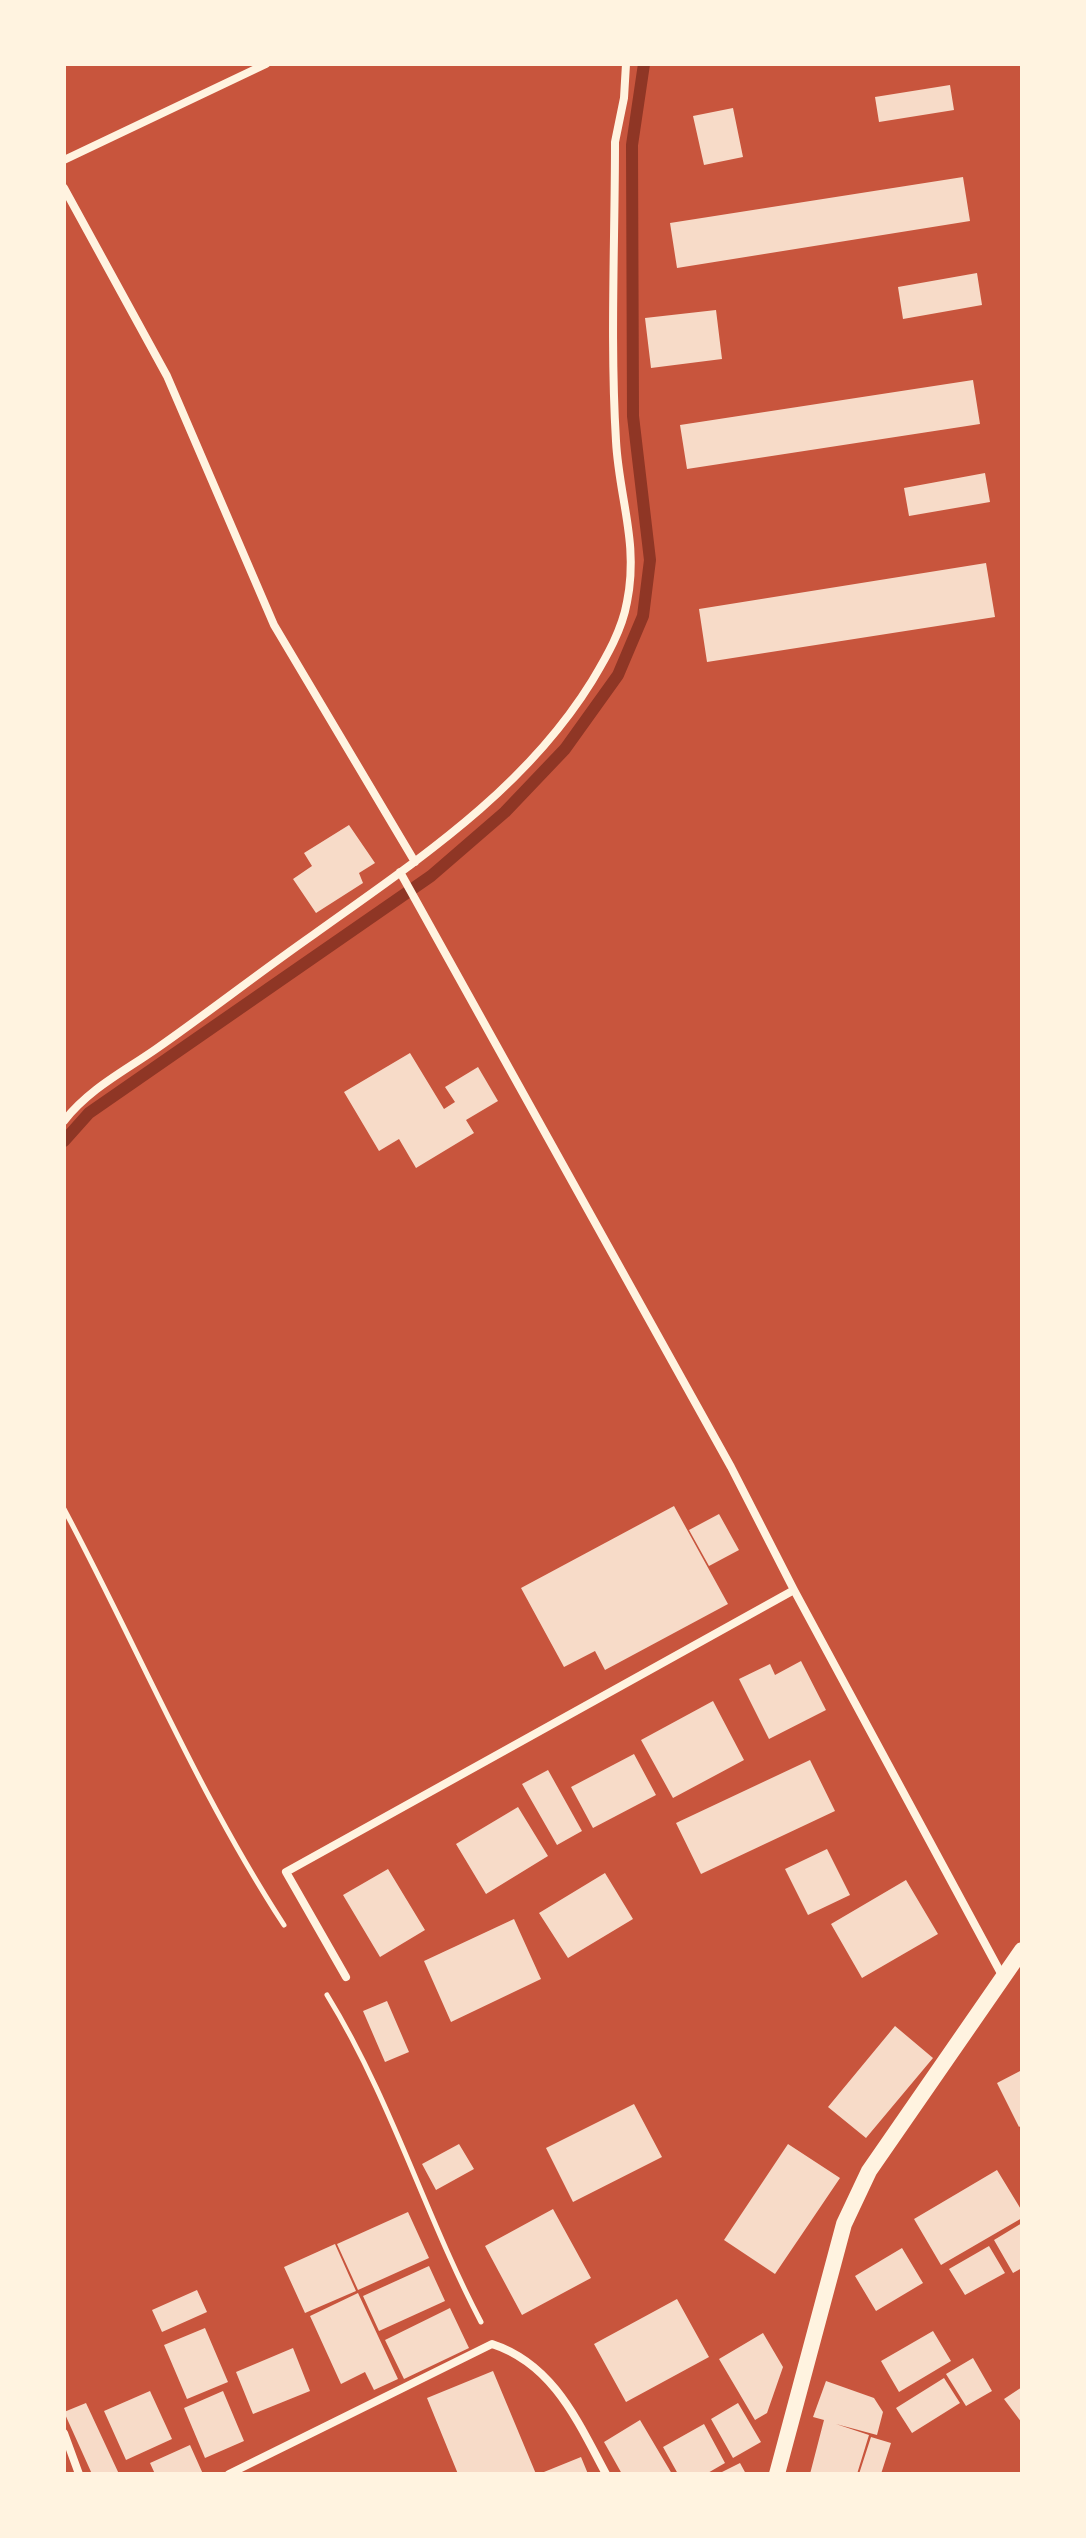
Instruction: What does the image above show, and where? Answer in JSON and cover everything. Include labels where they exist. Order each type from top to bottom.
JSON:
[{"type":"main road","points":[[777,2474],[844,2224],[869,2171],[1003,1977],[1021,1956]]},
{"type":"street","points":[[64,160],[266,64]]},
{"type":"street","points":[[64,1121],[83,1097],[156,1049],[415,862],[492,801],[538,754],[603,663],[618,635],[627,603],[632,537],[616,443],[615,142],[624,98],[626,64]]},
{"type":"street","points":[[64,188],[167,376],[274,625],[415,862]]},
{"type":"street","points":[[400,872],[731,1467],[1003,1977]]},
{"type":"street","points":[[346,1977],[286,1872],[794,1590]]},
{"type":"street","points":[[229,2474],[492,2344],[520,2353],[542,2371],[579,2423],[606,2474]]},
{"type":"street","points":[[64,2433],[79,2474]]},
{"type":"path","points":[[64,1509],[191,1767],[235,1849],[285,1928]]},
{"type":"path","points":[[326,1994],[375,2079],[453,2269],[492,2344]]},
{"type":"building","points":[[950,85],[954,110],[879,122],[875,97]]},
{"type":"building","points":[[733,108],[743,157],[704,165],[693,116]]},
{"type":"building","points":[[963,177],[970,221],[677,268],[670,223]]},
{"type":"building","points":[[977,273],[982,305],[903,319],[898,287]]},
{"type":"building","points":[[716,310],[722,359],[651,368],[645,318]]},
{"type":"building","points":[[973,380],[980,424],[687,469],[680,425]]},
{"type":"building","points":[[985,473],[990,502],[909,516],[904,488]]},
{"type":"building","points":[[986,563],[995,617],[707,662],[699,609]]},
{"type":"building","points":[[349,825],[375,863],[359,873],[363,883],[316,913],[293,879],[312,866],[304,853]]},
{"type":"building","points":[[410,1053],[444,1109],[455,1102],[445,1087],[478,1067],[498,1101],[466,1120],[474,1133],[416,1168],[399,1139],[379,1151],[344,1092]]},
{"type":"building","points":[[674,1506],[728,1604],[605,1670],[595,1651],[564,1667],[521,1588]]},
{"type":"building","points":[[719,1514],[739,1550],[709,1566],[689,1530]]},
{"type":"building","points":[[801,1661],[826,1710],[769,1739],[739,1679],[770,1664],[775,1675]]},
{"type":"building","points":[[713,1701],[744,1760],[673,1798],[641,1740]]},
{"type":"building","points":[[634,1754],[656,1795],[593,1828],[571,1787]]},
{"type":"building","points":[[810,1760],[835,1811],[701,1874],[676,1823]]},
{"type":"building","points":[[548,1770],[582,1831],[557,1845],[522,1784]]},
{"type":"building","points":[[518,1807],[548,1856],[486,1894],[456,1844]]},
{"type":"building","points":[[827,1849],[850,1895],[808,1915],[785,1869]]},
{"type":"building","points":[[388,1869],[425,1930],[380,1957],[343,1895]]},
{"type":"building","points":[[605,1873],[633,1919],[568,1958],[539,1913]]},
{"type":"building","points":[[906,1880],[938,1934],[862,1978],[831,1924]]},
{"type":"building","points":[[514,1919],[541,1979],[451,2022],[424,1961]]},
{"type":"building","points":[[387,2001],[409,2052],[385,2062],[363,2011]]},
{"type":"building","points":[[895,2026],[933,2058],[866,2138],[828,2107]]},
{"type":"building","points":[[1022,2070],[1022,2125],[1019,2127],[997,2083]]},
{"type":"building","points":[[634,2104],[662,2157],[573,2202],[546,2148]]},
{"type":"building","points":[[459,2144],[474,2169],[436,2190],[422,2164]]},
{"type":"building","points":[[788,2144],[840,2178],[775,2274],[724,2240]]},
{"type":"building","points":[[997,2170],[1022,2211],[1022,2218],[941,2265],[914,2219]]},
{"type":"building","points":[[553,2209],[591,2278],[522,2315],[485,2246]]},
{"type":"building","points":[[408,2212],[429,2258],[358,2290],[337,2244]]},
{"type":"building","points":[[1022,2223],[1022,2268],[1013,2273],[994,2240]]},
{"type":"building","points":[[335,2244],[356,2291],[305,2313],[284,2267]]},
{"type":"building","points":[[989,2246],[1005,2273],[965,2295],[949,2269]]},
{"type":"building","points":[[902,2248],[923,2283],[876,2311],[855,2276]]},
{"type":"building","points":[[429,2266],[445,2301],[379,2331],[363,2296]]},
{"type":"building","points":[[197,2290],[207,2312],[162,2332],[152,2310]]},
{"type":"building","points":[[358,2293],[398,2379],[374,2390],[365,2372],[341,2384],[310,2316]]},
{"type":"building","points":[[677,2299],[709,2357],[626,2402],[594,2344]]},
{"type":"building","points":[[450,2308],[469,2348],[404,2379],[385,2340]]},
{"type":"building","points":[[205,2328],[228,2382],[187,2399],[164,2345]]},
{"type":"building","points":[[933,2331],[951,2361],[899,2392],[881,2361]]},
{"type":"building","points":[[763,2333],[783,2367],[767,2413],[755,2420],[719,2359]]},
{"type":"building","points":[[293,2348],[310,2391],[253,2414],[236,2372]]},
{"type":"building","points":[[973,2358],[992,2391],[966,2406],[946,2374]]},
{"type":"building","points":[[493,2371],[536,2474],[458,2474],[427,2398]]},
{"type":"building","points":[[944,2378],[960,2403],[912,2433],[896,2408]]},
{"type":"building","points":[[826,2381],[874,2398],[883,2412],[877,2435],[836,2424],[869,2435],[857,2474],[810,2474],[824,2420],[813,2417]]},
{"type":"building","points":[[1022,2387],[1022,2423],[1004,2399]]},
{"type":"building","points":[[150,2391],[172,2439],[126,2460],[104,2411]]},
{"type":"building","points":[[223,2391],[244,2441],[205,2458],[184,2408]]},
{"type":"building","points":[[86,2403],[119,2474],[92,2474],[64,2412]]},
{"type":"building","points":[[738,2403],[761,2442],[733,2458],[711,2419]]},
{"type":"building","points":[[640,2420],[672,2474],[622,2474],[604,2442]]},
{"type":"building","points":[[704,2424],[725,2463],[706,2474],[678,2474],[663,2447]]},
{"type":"building","points":[[871,2437],[891,2443],[881,2474],[859,2474]]},
{"type":"building","points":[[190,2445],[203,2474],[155,2474],[150,2463]]},
{"type":"building","points":[[581,2457],[588,2474],[539,2474]]},
{"type":"building","points":[[740,2463],[746,2474],[718,2474]]},
{"type":"waterway","points":[[64,1141],[89,1113],[431,876],[505,812],[565,749],[618,675],[643,616],[650,560],[633,416],[632,145],[644,64]]}]
